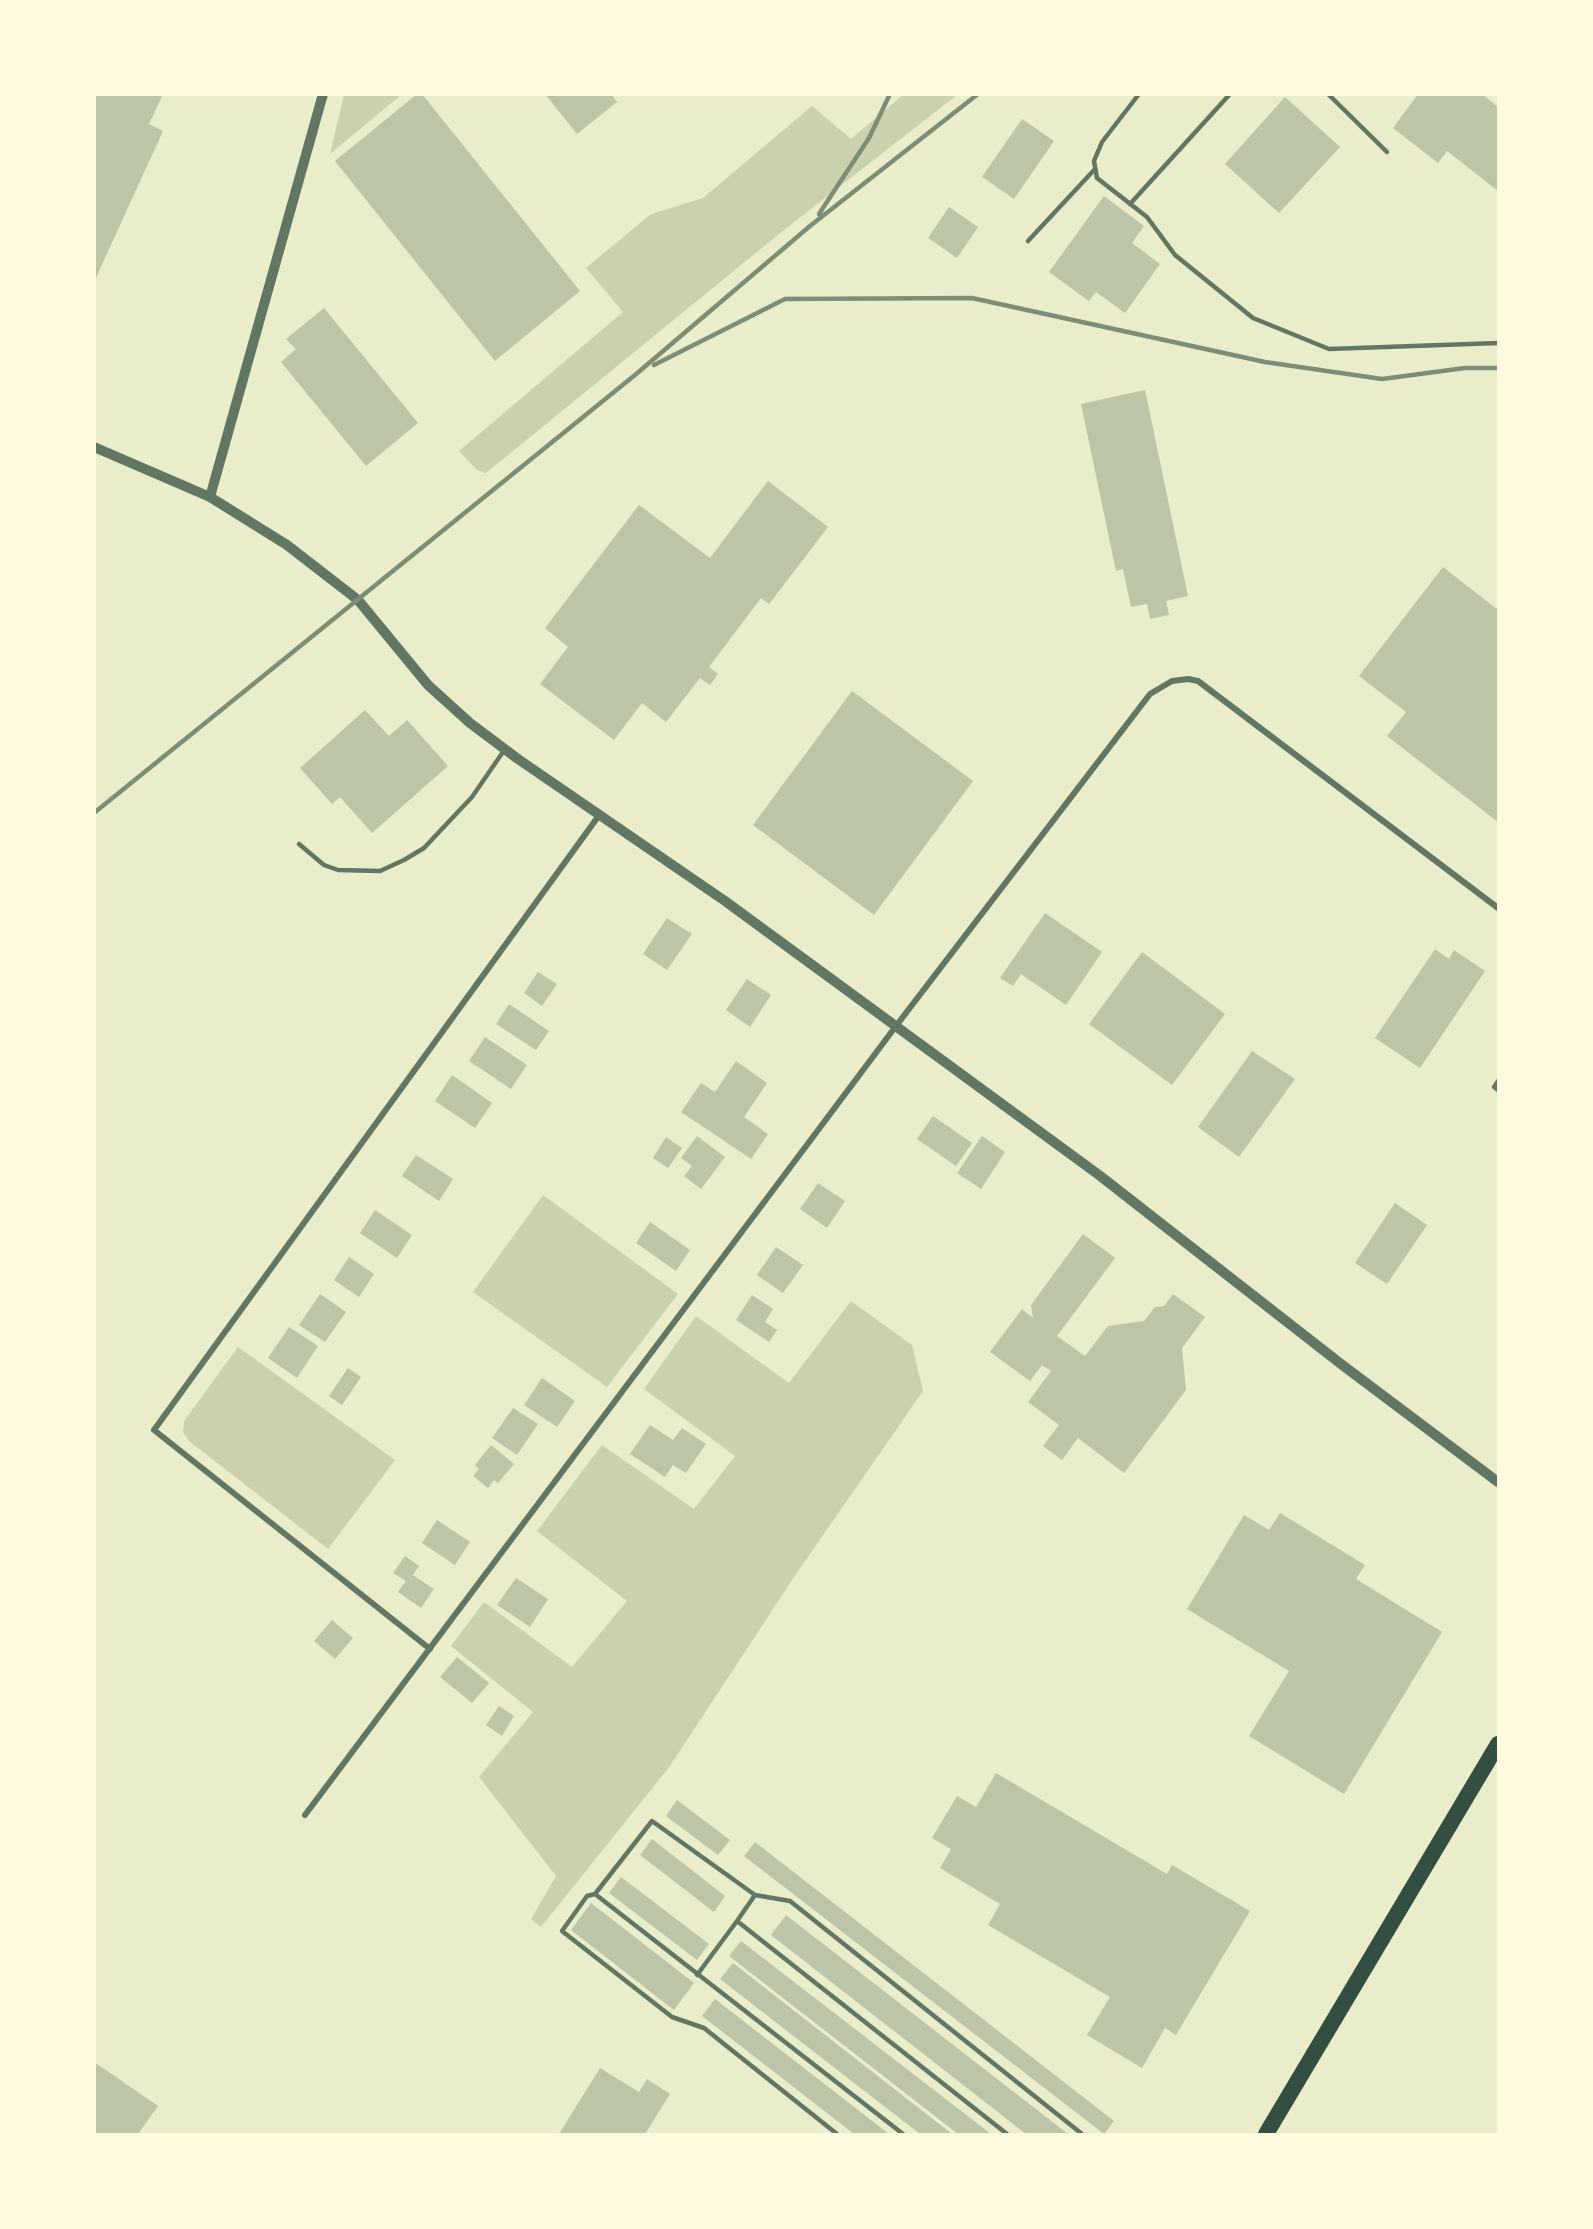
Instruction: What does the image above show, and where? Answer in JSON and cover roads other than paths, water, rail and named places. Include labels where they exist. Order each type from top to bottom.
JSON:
[{"type":"highway","points":[[1266,2134],[1498,1744]]},
{"type":"street","points":[[210,497],[323,94]]},
{"type":"street","points":[[94,447],[210,497],[261,527],[358,600],[447,705],[505,749],[725,901],[1157,1218],[1341,1364],[1498,1482]]},
{"type":"street","points":[[305,1815],[896,1026],[1150,694],[1172,681],[1188,679],[1198,681],[1498,909]]},
{"type":"street","points":[[430,1649],[154,1430],[600,814]]},
{"type":"lane","points":[[1139,94],[1102,142],[1094,161],[1097,178],[1147,217],[1175,255],[1253,318],[1329,348],[1498,343]]},
{"type":"lane","points":[[1130,204],[1230,94]]},
{"type":"lane","points":[[1329,94],[1387,152]]},
{"type":"lane","points":[[1028,241],[1095,169]]},
{"type":"lane","points":[[299,844],[324,865],[338,870],[380,871],[404,860],[424,848],[472,797],[505,749]]},
{"type":"lane","points":[[1498,1081],[1494,1087],[1498,1090]]},
{"type":"lane","points":[[837,2134],[704,2028],[672,2017],[562,1931],[587,1896],[595,1894],[652,1821],[755,1895],[790,1901],[1082,2134]]},
{"type":"lane","points":[[595,1894],[903,2134]]},
{"type":"lane","points":[[697,1975],[755,1895]]},
{"type":"lane","points":[[737,1921],[1007,2134]]},
{"type":"railway","points":[[819,214],[869,138],[890,94]]},
{"type":"railway","points":[[94,813],[635,375],[810,226],[978,94]]},
{"type":"railway","points":[[654,365],[785,299],[972,298],[1265,362],[1382,379],[1465,368],[1498,368]]}]
